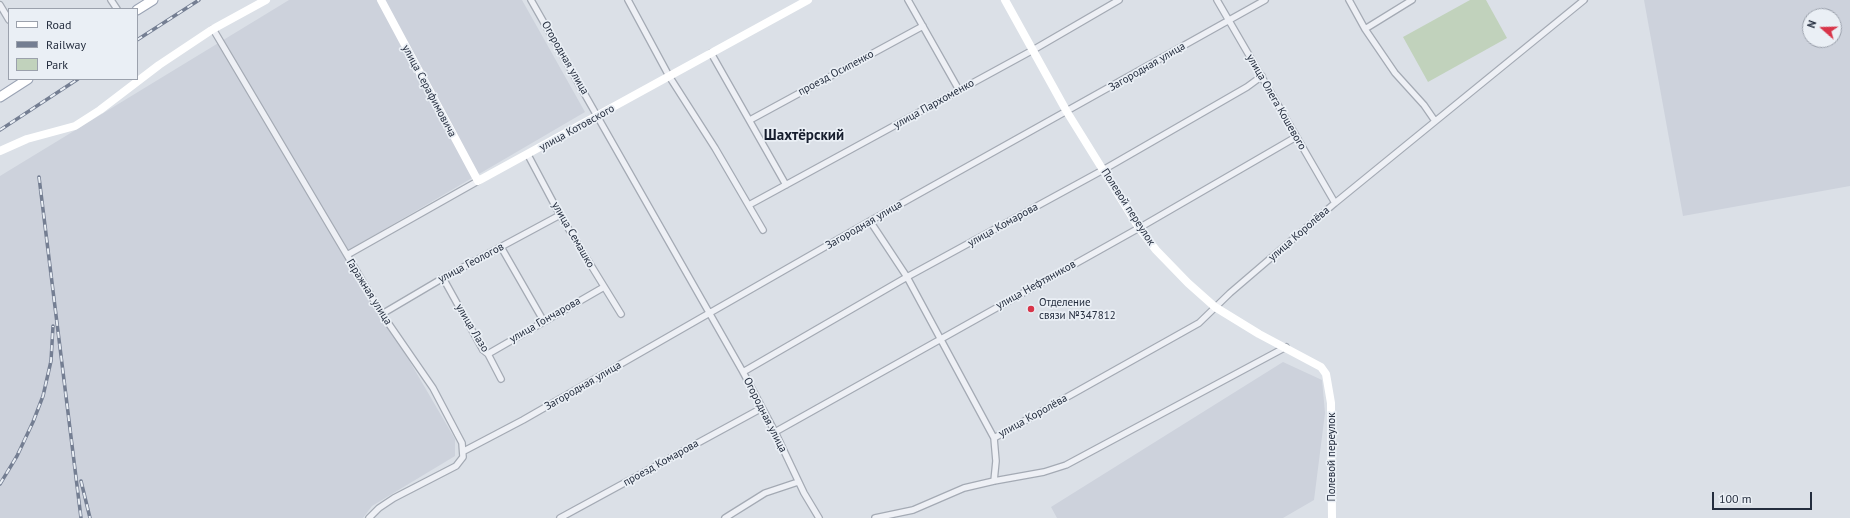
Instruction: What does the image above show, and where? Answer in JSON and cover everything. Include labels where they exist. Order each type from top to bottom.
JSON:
[{"type":"main road","points":[[138,9],[153,0]]},
{"type":"main road","points":[[0,97],[26,80]]},
{"type":"street","points":[[0,151],[27,139],[75,126],[100,110],[159,65],[213,29],[266,0]]},
{"type":"street","name":"улица Серафимовича","points":[[381,0],[478,181]]},
{"type":"street","name":"Огородная улица","points":[[531,0],[742,372],[775,432],[798,482],[819,518]]},
{"type":"street","name":"улица Котовского","points":[[347,255],[478,181],[808,0]]},
{"type":"street","points":[[908,0],[959,90]]},
{"type":"street","name":"Полевой переулок","points":[[1005,0],[1067,112],[1139,228],[1173,268],[1215,307],[1259,334],[1286,347],[1321,367],[1326,374],[1331,402],[1332,518]]},
{"type":"street","name":"улица Пархоменко","points":[[749,205],[1033,50],[1119,0]]},
{"type":"street","name":"улица Олега Кошевого","points":[[1217,0],[1335,203]]},
{"type":"street","name":"Загородная улица","points":[[464,451],[523,420],[870,221],[1265,0]]},
{"type":"street","points":[[1349,0],[1365,29],[1395,73],[1424,105],[1435,121]]},
{"type":"street","points":[[1365,29],[1412,0]]},
{"type":"street","name":"улица Королёва","points":[[994,438],[1192,328],[1230,293],[1335,203],[1584,0]]},
{"type":"street","points":[[631,1],[670,76],[716,148],[763,230]]},
{"type":"street","points":[[0,4],[8,18]]},
{"type":"street","name":"проезд Осипенко","points":[[750,120],[923,26]]},
{"type":"street","name":"Гаражная улица","points":[[213,29],[382,314],[433,388],[459,434],[464,451]]},
{"type":"street","points":[[711,53],[786,184]]},
{"type":"street","name":"улица Комарова","points":[[742,372],[907,277],[1103,170],[1247,87],[1262,76]]},
{"type":"street","name":"улица Нефтяников","points":[[775,432],[910,357],[940,338],[1139,228],[1296,137]]},
{"type":"street","name":"улица Семашко","points":[[528,154],[560,215],[621,314]]},
{"type":"street","name":"улица Геологов","points":[[382,314],[443,278],[560,215]]},
{"type":"street","points":[[870,221],[907,277],[994,438],[996,461],[994,481]]},
{"type":"street","points":[[501,247],[543,320]]},
{"type":"street","name":"улица Лазо","points":[[443,278],[501,379]]},
{"type":"street","name":"улица Гончарова","points":[[488,354],[543,320],[604,286]]},
{"type":"street","points":[[875,518],[913,510],[964,488],[994,481],[1048,472],[1066,465],[1286,347]]},
{"type":"street","name":"проезд Комарова","points":[[560,518],[762,408]]},
{"type":"street","points":[[370,518],[379,508],[394,498],[456,466],[461,462],[464,451]]},
{"type":"street","points":[[725,518],[765,493],[798,482]]},
{"type":"shaded area","points":[[289,0],[522,0],[585,112],[349,250],[382,314],[455,439],[455,456],[372,506],[363,518],[0,518],[0,176]]},
{"type":"shaded area","points":[[1644,0],[1850,0],[1850,186],[1683,216]]},
{"type":"shaded area","points":[[1283,362],[1322,380],[1325,413],[1314,500],[1283,518],[1057,518],[1051,507]]},
{"type":"green space","points":[[1470,0],[1486,0],[1507,38],[1428,82],[1403,37]]},
{"type":"railway","points":[[138,39],[199,0]]},
{"type":"railway","points":[[0,130],[76,80]]},
{"type":"railway","points":[[39,177],[81,518]]},
{"type":"railway","points":[[0,484],[17,456],[43,396],[51,361],[53,326]]},
{"type":"railway","points":[[81,481],[90,518]]},
{"type":"place","name":"Отделение связи №347812","points":[[1031,309]]},
{"type":"district","name":"Шахтёрский","points":[[804,136]]}]
